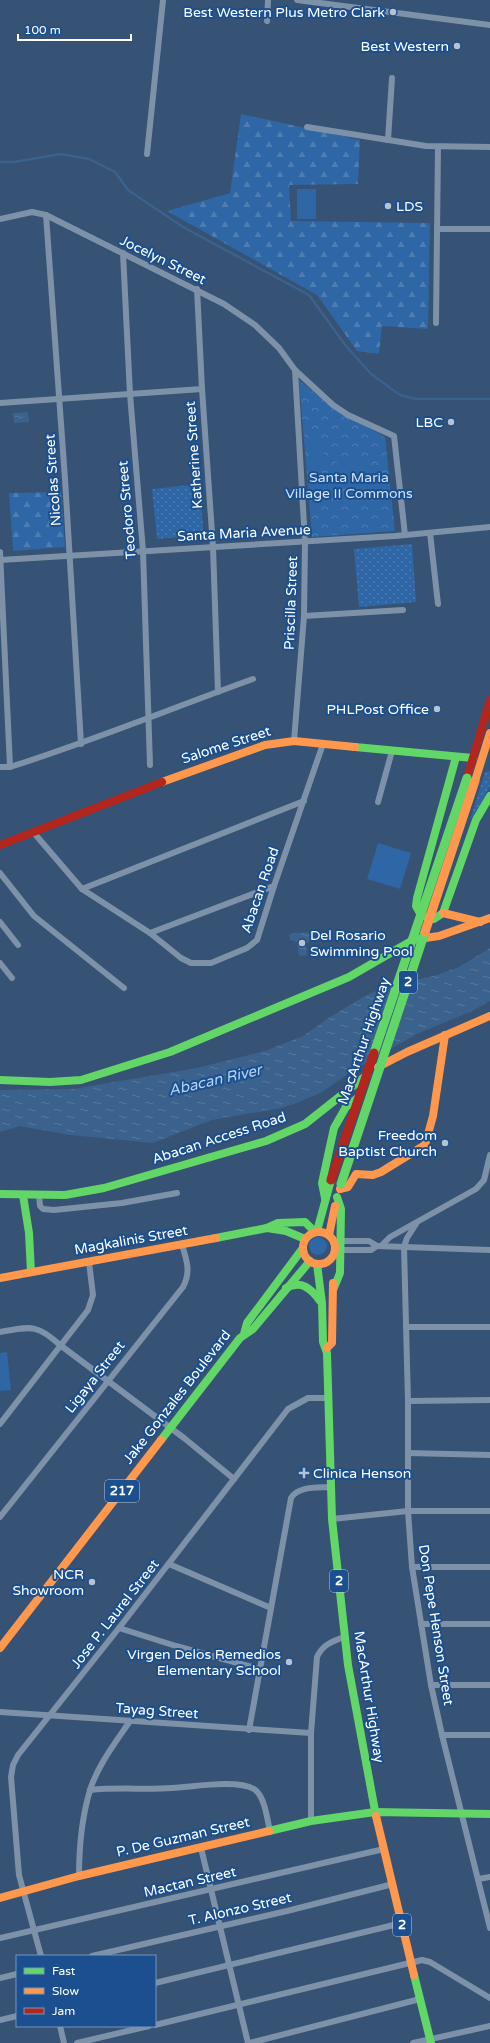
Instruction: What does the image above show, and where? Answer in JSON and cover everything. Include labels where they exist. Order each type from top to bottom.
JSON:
[{"type":"main road","name":"MacArthur Highway","points":[[330,1235],[339,1190],[471,780],[474,758],[490,700]]},
{"type":"main road","name":"MacArthur Highway","points":[[316,1232],[331,1180],[471,780],[478,771],[490,733]]},
{"type":"main road","name":"Salome Street","points":[[0,845],[34,833],[139,790],[265,745],[294,741],[474,758]]},
{"type":"main road","points":[[406,944],[418,913],[416,906],[417,898],[456,757]]},
{"type":"main road","points":[[452,775],[463,762],[474,758]]},
{"type":"main road","points":[[478,771],[490,766]]},
{"type":"main road","points":[[418,913],[425,918],[434,920],[443,913],[476,820],[490,796]]},
{"type":"main road","points":[[443,913],[480,922]]},
{"type":"main road","points":[[0,1080],[69,1081],[90,1078],[112,1072],[191,1044],[349,977],[419,938],[439,936],[490,918]]},
{"type":"main road","name":"Abacan Access Road","points":[[0,1194],[65,1195],[104,1188],[266,1141],[304,1124],[359,1080],[389,1061],[490,1016]]},
{"type":"main road","points":[[313,1262],[326,1262],[338,1249],[341,1209],[339,1190],[348,1187],[356,1174],[377,1174],[416,1152],[425,1145],[435,1105],[445,1035]]},
{"type":"main road","points":[[325,1201],[322,1183],[334,1128],[346,1107],[364,1093],[389,1061]]},
{"type":"main road","points":[[359,1080],[364,1087],[364,1093]]},
{"type":"main road","points":[[23,1195],[29,1233],[30,1272]]},
{"type":"main road","name":"Magkalinis Street","points":[[0,1278],[182,1245],[267,1228],[278,1223],[305,1222],[316,1232]]},
{"type":"main road","name":"Magkalinis Street","points":[[267,1228],[286,1231],[304,1243]]},
{"type":"main road","points":[[304,1243],[316,1232],[330,1235]]},
{"type":"main road","name":"2","points":[[330,1235],[338,1249]]},
{"type":"main road","name":"2","points":[[304,1243],[304,1255],[313,1262]]},
{"type":"main road","name":"Jake Gonzales Boulevard","points":[[244,1334],[247,1323],[304,1243]]},
{"type":"main road","name":"MacArthur Highway","points":[[327,1348],[332,1343],[333,1290],[338,1249]]},
{"type":"main road","name":"MacArthur Highway","points":[[313,1262],[322,1303],[323,1342],[327,1348],[332,1519],[344,1637],[354,1707],[375,1812],[430,2041]]},
{"type":"main road","name":"Jake Gonzales Boulevard","points":[[0,1648],[244,1334],[252,1329],[286,1288],[313,1262]]},
{"type":"main road","points":[[286,1288],[299,1284],[308,1286],[322,1303]]},
{"type":"main road","name":"P. De Guzman Street","points":[[0,1898],[79,1876],[311,1821],[375,1812],[490,1814]]},
{"type":"street","points":[[147,154],[163,0]]},
{"type":"street","points":[[267,21],[268,0]]},
{"type":"street","points":[[297,0],[490,25]]},
{"type":"street","points":[[388,140],[392,78]]},
{"type":"street","points":[[307,127],[438,147],[490,147]]},
{"type":"street","points":[[436,323],[438,147]]},
{"type":"street","name":"Jocelyn Street","points":[[0,219],[32,212],[46,215],[197,289],[255,325],[279,348],[295,370],[340,410],[394,436],[396,440],[405,535]]},
{"type":"street","name":"Nicolas Street","points":[[46,215],[70,556],[81,744]]},
{"type":"street","points":[[437,229],[490,229]]},
{"type":"street","name":"Teodoro Street","points":[[123,253],[130,394],[143,551],[150,765]]},
{"type":"street","name":"Katherine Street","points":[[197,289],[213,547],[218,692]]},
{"type":"street","name":"Priscilla Street","points":[[294,741],[304,616],[305,542],[295,370]]},
{"type":"street","points":[[0,403],[202,389]]},
{"type":"street","name":"Santa Maria Avenue","points":[[0,560],[305,542],[490,527]]},
{"type":"street","points":[[430,533],[438,604]]},
{"type":"street","points":[[0,552],[10,767]]},
{"type":"street","points":[[304,616],[403,610]]},
{"type":"street","points":[[0,767],[10,767],[81,744],[148,717],[253,679]]},
{"type":"street","name":"Abacan Road","points":[[34,833],[82,888],[150,933],[168,949],[191,963],[211,963],[247,948],[257,940],[323,744]]},
{"type":"street","points":[[378,802],[392,751]]},
{"type":"street","points":[[82,888],[304,801]]},
{"type":"street","points":[[0,873],[34,916],[124,988]]},
{"type":"street","points":[[150,933],[274,886]]},
{"type":"street","points":[[0,922],[18,945]]},
{"type":"street","points":[[0,963],[12,978]]},
{"type":"street","points":[[338,1249],[371,1250],[379,1246],[390,1237],[471,1193],[487,1180],[490,1155]]},
{"type":"street","points":[[39,1195],[40,1206],[43,1209],[54,1210],[122,1203],[177,1193]]},
{"type":"street","points":[[404,1247],[406,1238],[416,1224]]},
{"type":"street","name":"Ligaya Street","points":[[0,1517],[108,1381],[187,1278],[189,1269],[182,1245]]},
{"type":"street","points":[[379,1246],[490,1250]]},
{"type":"street","name":"Don Pepe Henson Street","points":[[404,1247],[408,1401],[408,1511],[412,1567],[431,1685],[460,1814],[490,1928]]},
{"type":"street","points":[[0,1423],[92,1304],[94,1295],[89,1262]]},
{"type":"street","points":[[406,1327],[490,1327]]},
{"type":"street","points":[[0,1332],[37,1328],[46,1333],[234,1479]]},
{"type":"street","name":"Jose P. Laurel Street","points":[[41,1955],[19,1875],[11,1777],[13,1765],[18,1755],[169,1564],[288,1409],[308,1398],[328,1398]]},
{"type":"street","points":[[408,1401],[490,1400]]},
{"type":"street","points":[[408,1453],[490,1454]]},
{"type":"street","points":[[249,1730],[291,1498],[294,1493],[299,1491],[330,1487]]},
{"type":"street","points":[[332,1519],[408,1511],[490,1511]]},
{"type":"street","points":[[169,1564],[271,1608]]},
{"type":"street","points":[[412,1567],[490,1567]]},
{"type":"street","points":[[421,1624],[490,1624]]},
{"type":"street","points":[[119,1628],[259,1670]]},
{"type":"street","points":[[311,1821],[311,1733],[317,1656],[321,1648],[326,1644],[344,1637]]},
{"type":"street","points":[[431,1685],[490,1685]]},
{"type":"street","name":"Tayag Street","points":[[0,1712],[311,1733]]},
{"type":"street","points":[[79,1876],[85,1816],[90,1790],[106,1755],[130,1721]]},
{"type":"street","points":[[442,1735],[490,1735]]},
{"type":"street","points":[[90,1790],[118,1787],[140,1789],[204,1785],[245,1785],[255,1790],[262,1800],[270,1831]]},
{"type":"street","points":[[201,1848],[249,2043],[420,2000]]},
{"type":"street","name":"Mactan Street","points":[[0,1938],[384,1849]]},
{"type":"street","points":[[478,1879],[490,1877]]},
{"type":"street","name":"T. Alonzo Street","points":[[96,1955],[287,1911],[393,1884]]},
{"type":"street","points":[[156,1983],[402,1923]]},
{"type":"street","points":[[156,2025],[422,1960],[430,1962],[490,1998]]},
{"type":"street","points":[[0,1978],[16,1974]]},
{"type":"street","points":[[0,2020],[16,2016]]},
{"type":"street","points":[[413,2043],[430,2041],[490,2026]]},
{"type":"street","points":[[60,2027],[64,2043]]},
{"type":"street","points":[[78,2043],[145,2027]]},
{"type":"green space","points":[[241,114],[360,140],[358,184],[289,185],[291,221],[430,223],[428,329],[382,326],[379,354],[357,351],[317,295],[167,211],[230,193]]},
{"type":"green space","points":[[297,189],[316,189],[316,219],[297,219]]},
{"type":"green space","name":"Santa Maria Village II Commons","points":[[299,380],[330,405],[385,437],[395,531],[312,537]]},
{"type":"green space","points":[[323,443],[324,469],[311,470],[310,444]]},
{"type":"green space","points":[[367,459],[370,479],[335,483],[333,463]]},
{"type":"green space","points":[[199,484],[204,535],[157,539],[152,489]]},
{"type":"green space","points":[[61,492],[65,547],[13,551],[9,493]]},
{"type":"green space","points":[[412,544],[416,602],[359,607],[354,549]]},
{"type":"green space","points":[[490,771],[490,786],[474,816],[470,820],[485,772]]},
{"type":"green space","points":[[378,843],[411,853],[400,889],[367,879]]},
{"type":"green space","points":[[314,1237],[322,1237],[327,1242],[325,1253],[322,1255],[314,1255],[309,1250],[309,1242]]},
{"type":"green space","points":[[7,1352],[11,1390],[0,1391],[0,1353]]},
{"type":"water","points":[[28,412],[29,422],[14,423],[13,413]]},
{"type":"water","name":"Del Rosario Swimming Pool","points":[[310,932],[314,936],[313,940],[306,944],[307,955],[299,956],[297,942],[290,940],[289,935],[292,933]]},
{"type":"water","name":"Abacan River","points":[[490,948],[490,1001],[472,1011],[417,1034],[355,1069],[322,1092],[297,1103],[281,1108],[212,1120],[153,1143],[70,1135],[20,1126],[0,1132],[0,1090],[73,1089],[197,1068],[265,1051],[303,1036],[330,1017],[363,997],[382,988],[437,975],[459,967]]},
{"type":"waterway","points":[[0,162],[14,162],[61,154],[89,159],[115,172],[128,190],[183,227],[309,295],[346,346],[371,374],[400,395],[416,399],[490,399]]},
{"type":"traffic: fast","points":[[355,747],[473,758]]},
{"type":"traffic: fast","points":[[456,757],[417,898],[416,906],[421,915],[434,919],[443,913],[476,820],[490,796]]},
{"type":"traffic: fast","points":[[374,1053],[467,778]]},
{"type":"traffic: fast","points":[[341,1184],[425,932]]},
{"type":"traffic: fast","points":[[0,1080],[50,1082],[81,1080],[170,1052],[349,977],[413,940],[425,938]]},
{"type":"traffic: fast","points":[[0,1194],[65,1195],[104,1188],[266,1141],[305,1124],[367,1075]]},
{"type":"traffic: fast","points":[[325,1198],[322,1183],[334,1128],[346,1107],[359,1097]]},
{"type":"traffic: fast","points":[[317,1231],[331,1180]]},
{"type":"traffic: fast","points":[[23,1195],[29,1233],[31,1272]]},
{"type":"traffic: fast","points":[[333,1290],[340,1273],[341,1209],[337,1197]]},
{"type":"traffic: fast","points":[[216,1238],[267,1228],[278,1223],[305,1222],[315,1232]]},
{"type":"traffic: fast","points":[[267,1228],[286,1231],[305,1239]]},
{"type":"traffic: fast","points":[[244,1334],[247,1323],[303,1248]]},
{"type":"traffic: fast","points":[[161,1440],[240,1338],[253,1329],[310,1261]]},
{"type":"traffic: fast","points":[[317,1264],[322,1303],[323,1342],[327,1353],[332,1519],[348,1665],[376,1816]]},
{"type":"traffic: fast","points":[[286,1288],[301,1285],[313,1292],[320,1301]]},
{"type":"traffic: fast","points":[[269,1831],[311,1821],[375,1812],[490,1814]]},
{"type":"traffic: fast","points":[[414,1975],[431,2043]]},
{"type":"traffic: slow","points":[[475,781],[490,733]]},
{"type":"traffic: slow","points":[[162,782],[265,745],[294,741],[355,747]]},
{"type":"traffic: slow","points":[[425,932],[475,781]]},
{"type":"traffic: slow","points":[[443,913],[480,922]]},
{"type":"traffic: slow","points":[[425,938],[439,936],[490,918]]},
{"type":"traffic: slow","points":[[378,1067],[407,1052],[490,1016]]},
{"type":"traffic: slow","points":[[340,1189],[348,1187],[356,1174],[373,1175],[381,1172],[425,1145],[433,1116],[445,1035]]},
{"type":"traffic: slow","points":[[329,1235],[335,1206]]},
{"type":"traffic: slow","points":[[322,1232],[328,1234],[333,1239],[335,1248],[333,1257],[328,1262],[316,1264],[310,1262],[305,1257],[303,1245],[305,1239],[310,1234],[322,1232]]},
{"type":"traffic: slow","points":[[0,1278],[216,1238]]},
{"type":"traffic: slow","points":[[327,1348],[332,1343],[333,1283]]},
{"type":"traffic: slow","points":[[0,1648],[161,1440]]},
{"type":"traffic: slow","points":[[376,1816],[414,1975]]},
{"type":"traffic: slow","points":[[0,1898],[79,1876],[269,1831]]},
{"type":"traffic: jam","points":[[467,778],[490,700]]},
{"type":"traffic: jam","points":[[0,845],[162,782]]},
{"type":"traffic: jam","points":[[331,1180],[374,1053]]},
{"type":"place","name":"Best Western Plus Metro Clark","points":[[393,12]]},
{"type":"place","name":"Best Western","points":[[457,46]]},
{"type":"place","name":"LDS","points":[[388,206]]},
{"type":"place","name":"LBC","points":[[451,422]]},
{"type":"place","name":"PHLPost Office","points":[[437,709]]},
{"type":"place","name":"Del Rosario Swimming Pool","points":[[302,943]]},
{"type":"place","name":"Freedom Baptist Church","points":[[445,1143]]},
{"type":"place","name":"Clinica Henson","points":[[304,1473]]},
{"type":"place","name":"NCR Showroom","points":[[92,1582]]},
{"type":"place","name":"Virgen Delos Remedios Elementary School","points":[[289,1662]]}]
